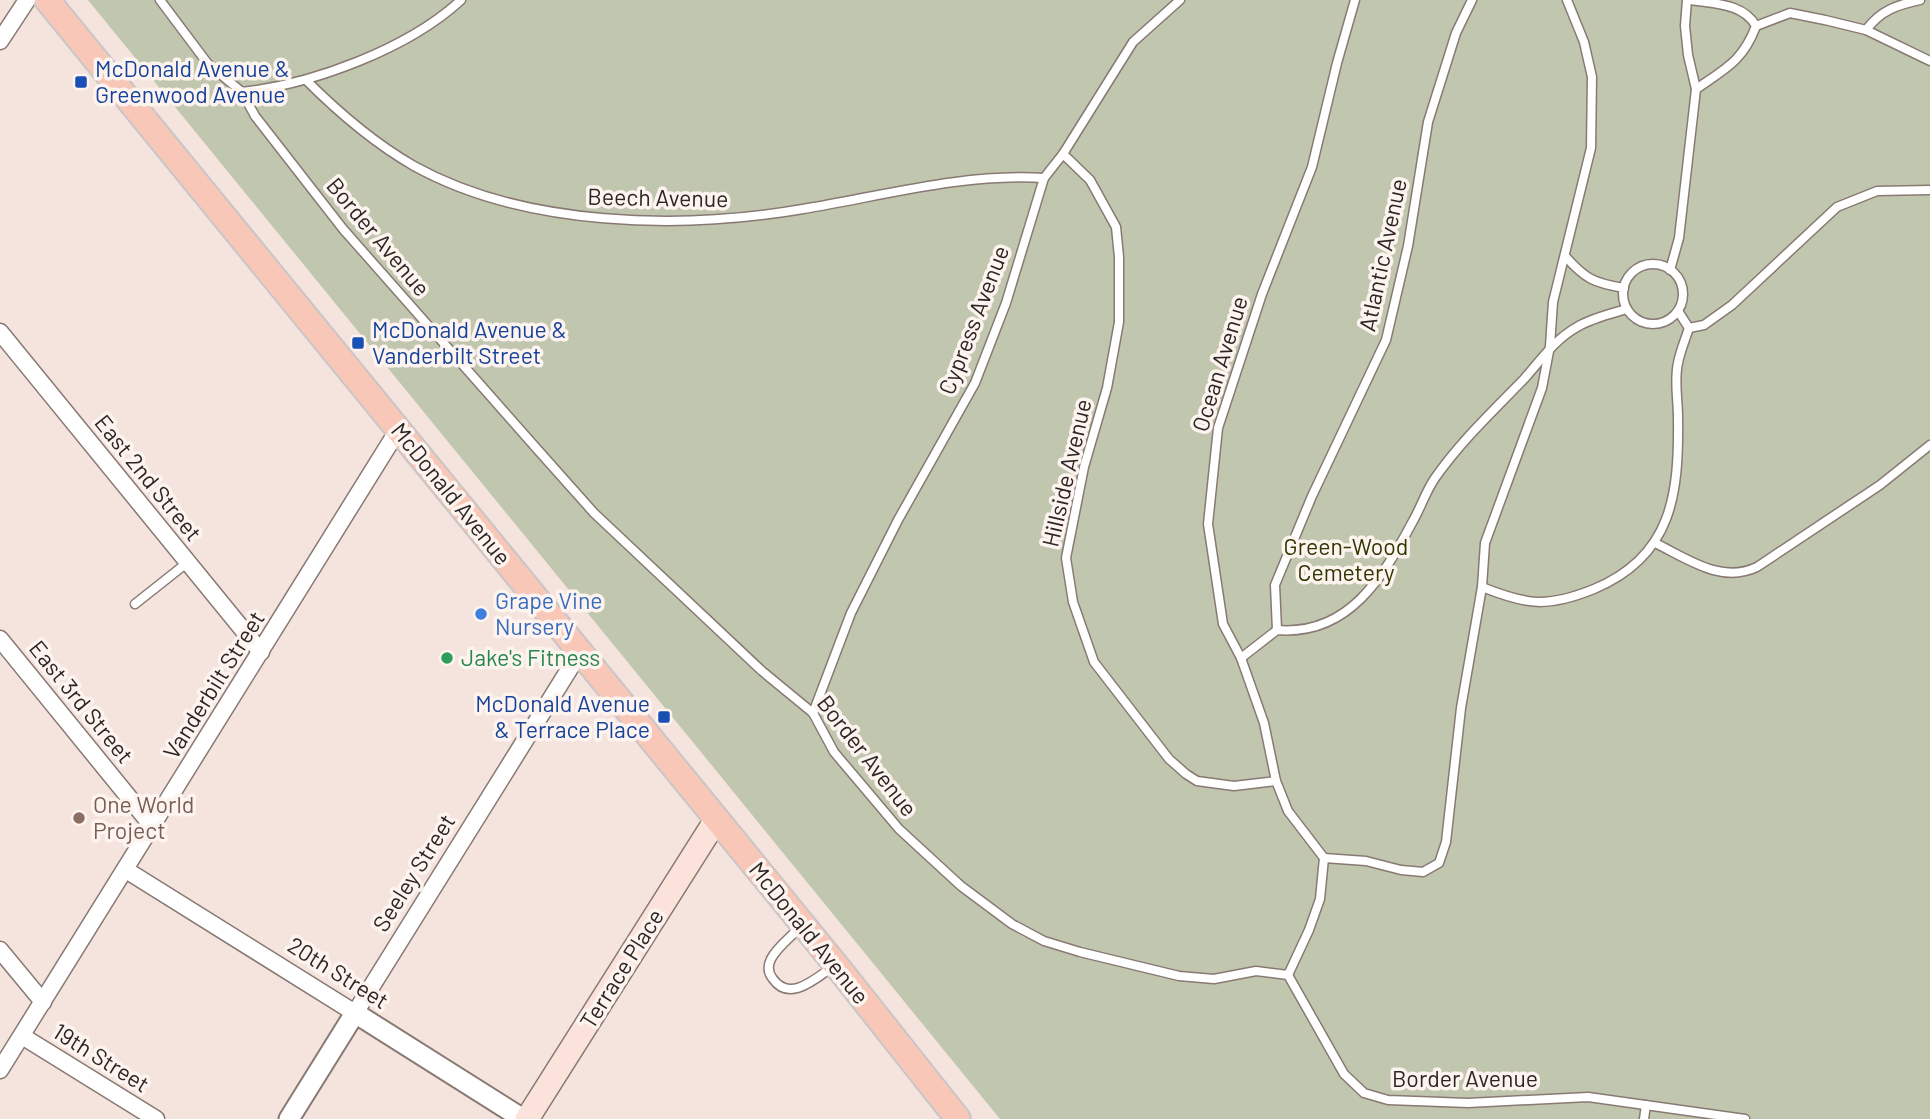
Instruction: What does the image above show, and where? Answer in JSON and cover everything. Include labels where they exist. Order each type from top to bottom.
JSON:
[{"type":"main road","name":"McDonald Avenue","points":[[47,0],[958,1119]]},
{"type":"main road","name":"Terrace Place","points":[[525,1119],[716,820]]},
{"type":"street","points":[[0,41],[27,0]]},
{"type":"street","name":"East 2nd Street","points":[[0,332],[261,652]]},
{"type":"street","name":"Vanderbilt Street","points":[[0,1070],[398,429]]},
{"type":"street","name":"East 3rd Street","points":[[0,639],[153,827]]},
{"type":"street","name":"Seeley Street","points":[[289,1119],[580,652]]},
{"type":"street","name":"20th Street","points":[[126,870],[525,1119]]},
{"type":"street","points":[[0,950],[43,1002]]},
{"type":"street","name":"19th Street","points":[[22,1036],[156,1119]]},
{"type":"lane","name":"Border Avenue","points":[[160,0],[208,64],[242,92],[255,116],[343,229],[586,504],[762,671],[813,713],[834,752],[902,833],[961,886],[1020,928],[1044,941],[1080,953],[1179,976],[1214,979],[1256,971],[1288,975],[1343,1074],[1364,1093],[1388,1100],[1468,1102],[1588,1097],[1745,1119]]},
{"type":"lane","points":[[242,92],[273,89],[306,80],[389,48],[444,16],[461,0]]},
{"type":"lane","name":"Cypress Avenue","points":[[813,713],[851,613],[898,520],[975,383],[1006,303],[1044,178],[1063,154],[1133,42],[1180,0]]},
{"type":"lane","name":"Ocean Avenue","points":[[1324,858],[1287,811],[1276,781],[1264,723],[1241,658],[1223,624],[1208,524],[1218,428],[1262,294],[1312,167],[1355,0]]},
{"type":"lane","name":"Atlantic Avenue","points":[[1277,629],[1275,585],[1312,496],[1386,340],[1408,246],[1428,122],[1456,33],[1472,0]]},
{"type":"lane","points":[[1288,975],[1320,899],[1324,858],[1366,861],[1401,870],[1423,872],[1439,863],[1446,842],[1461,708],[1482,587],[1485,543],[1542,388],[1550,346],[1553,302],[1591,148],[1592,77],[1584,42],[1567,0]]},
{"type":"lane","points":[[1670,270],[1679,238],[1696,89],[1685,26],[1689,0],[1739,9],[1750,15],[1756,26]]},
{"type":"lane","points":[[1867,30],[1876,17],[1895,5],[1920,0]]},
{"type":"lane","points":[[1696,89],[1733,64],[1748,46],[1756,26],[1790,13],[1867,30],[1930,61]]},
{"type":"lane","name":"Beech Avenue","points":[[306,80],[346,120],[414,166],[491,200],[579,217],[599,216],[638,222],[754,217],[932,185],[1005,176],[1044,178]]},
{"type":"lane","name":"Hillside Avenue","points":[[1063,154],[1090,180],[1116,227],[1119,257],[1119,322],[1110,375],[1084,467],[1066,558],[1073,602],[1094,662],[1169,759],[1186,774],[1197,781],[1234,786],[1276,781]]},
{"type":"lane","points":[[1689,328],[1704,325],[1732,305],[1838,207],[1877,191],[1930,190]]},
{"type":"lane","points":[[1565,256],[1582,275],[1600,284],[1624,288]]},
{"type":"lane","points":[[1651,265],[1670,270],[1681,284],[1682,302],[1671,318],[1652,324],[1633,317],[1627,309],[1624,288],[1631,274],[1651,265]]},
{"type":"lane","points":[[1241,658],[1277,629],[1289,631],[1338,619],[1366,594],[1391,560],[1433,480],[1462,443],[1523,379],[1550,346],[1577,326],[1627,309]]},
{"type":"lane","points":[[1678,311],[1689,328]]},
{"type":"lane","points":[[1482,587],[1514,600],[1532,603],[1576,596],[1622,574],[1655,543],[1668,516],[1677,480],[1677,365],[1689,328]]},
{"type":"lane","points":[[1655,543],[1714,572],[1745,572],[1768,560],[1880,485],[1930,445]]},
{"type":"lane","points":[[135,604],[188,562]]},
{"type":"lane","points":[[802,925],[771,960],[768,970],[777,985],[786,990],[797,988],[835,965]]},
{"type":"lane","points":[[1644,1119],[1646,1105]]},
{"type":"green space","name":"Green-Wood Cemetery","points":[[88,0],[1930,0],[1930,1119],[1000,1119]]},
{"type":"place","name":"McDonald Avenue & Greenwood Avenue","points":[[81,82]]},
{"type":"place","name":"McDonald Avenue & Vanderbilt Street","points":[[358,343]]},
{"type":"place","name":"Grape Vine Nursery","points":[[481,614]]},
{"type":"place","name":"Jake's Fitness","points":[[447,658]]},
{"type":"place","name":"McDonald Avenue & Terrace Place","points":[[664,717]]},
{"type":"place","name":"One World Project","points":[[79,818]]}]
